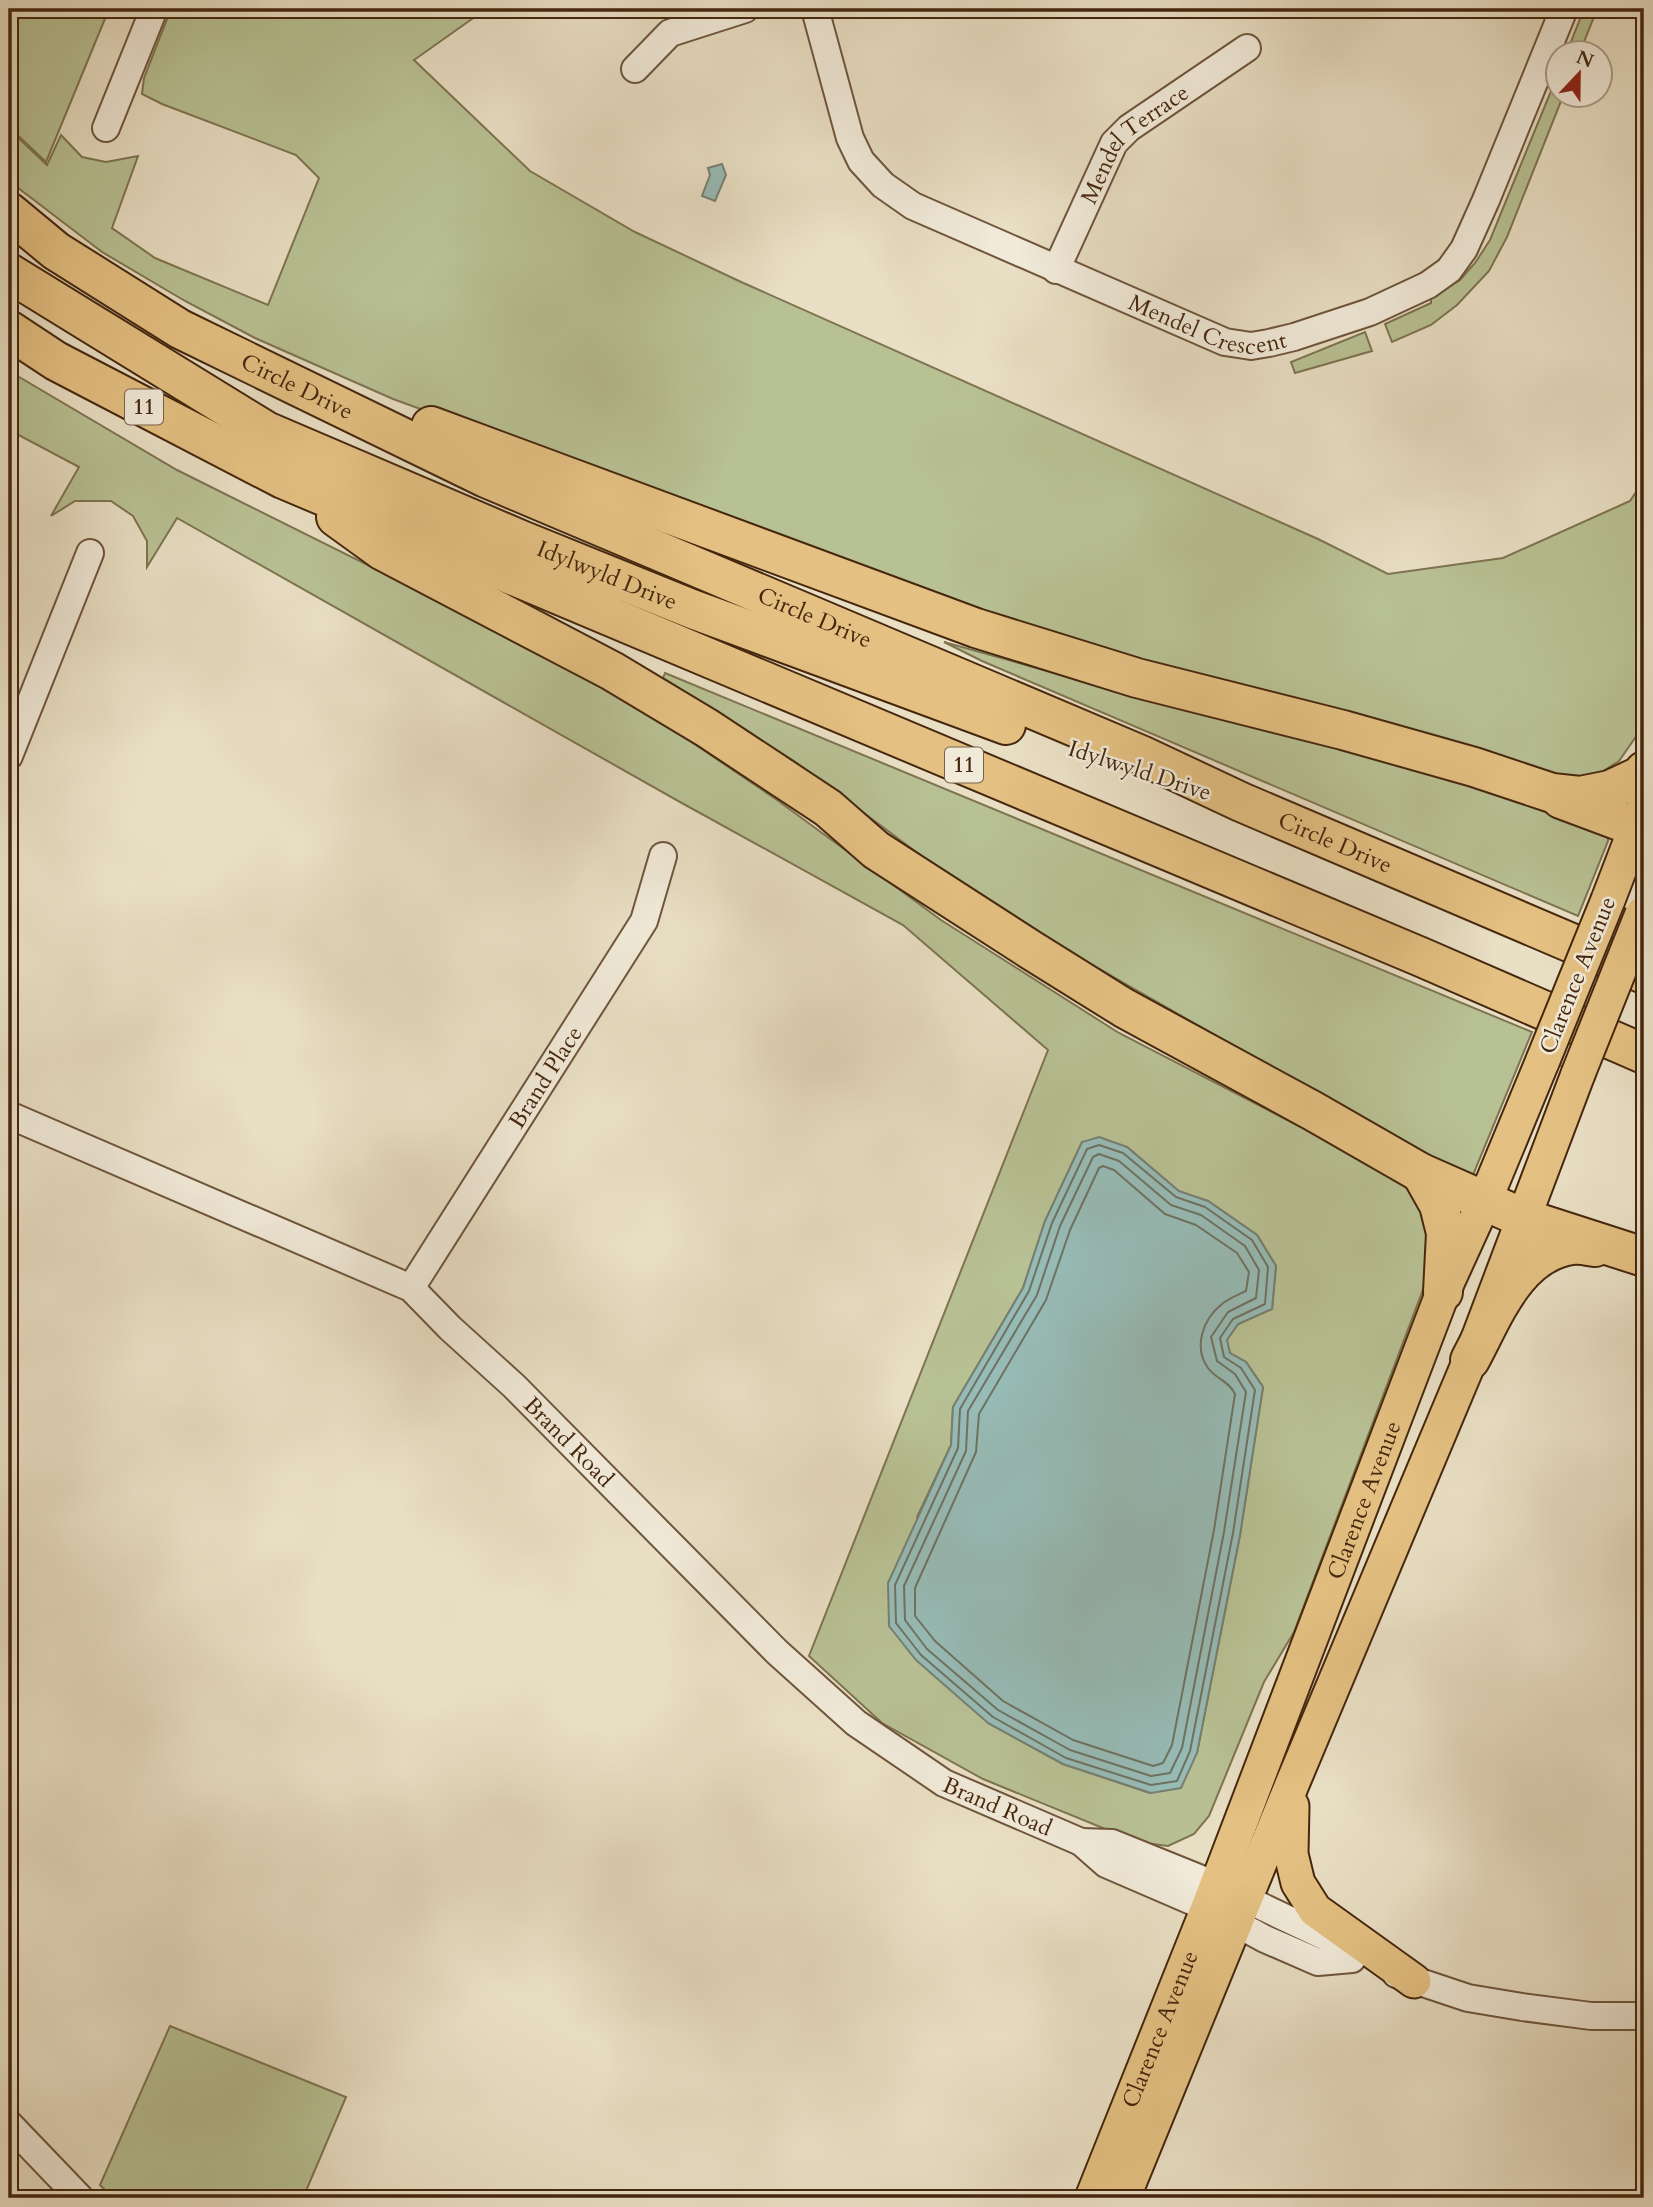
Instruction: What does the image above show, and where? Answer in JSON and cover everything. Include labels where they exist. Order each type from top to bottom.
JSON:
[{"type":"highway","name":"Circle Drive","points":[[9,212],[56,251],[180,329],[486,478],[1128,750],[1241,802],[1644,974]]},
{"type":"highway","name":"Idylwyld Drive","points":[[9,274],[254,424],[278,436],[521,540],[692,609],[1135,771],[1241,802]]},
{"type":"highway","name":"11","points":[[9,330],[68,367],[284,479],[1421,957],[1644,1054]]},
{"type":"highway","points":[[253,364],[352,397],[976,628],[1137,678],[1343,730],[1474,767],[1642,821]]},
{"type":"highway","points":[[284,479],[383,551],[612,671],[707,728],[828,808],[876,850],[1042,958],[1124,1007],[1421,1173],[1523,1217],[1629,1253]]},
{"type":"highway","points":[[1474,767],[1552,793],[1580,796],[1611,789],[1642,775],[1644,771]]},
{"type":"highway","points":[[1421,1173],[1439,1205],[1447,1233],[1443,1292]]},
{"type":"highway","points":[[1470,1360],[1505,1295],[1528,1266],[1546,1253],[1573,1245],[1629,1253]]},
{"type":"main road","name":"Clarence Avenue","points":[[1124,2198],[1443,1292],[1485,1200],[1642,821]]},
{"type":"main road","name":"Clarence Avenue","points":[[1092,2198],[1226,1903],[1293,1782],[1470,1360],[1643,911]]},
{"type":"main road","points":[[1293,1782],[1291,1854],[1298,1883],[1315,1910],[1414,1981]]},
{"type":"main road","points":[[1136,2198],[1138,2162]]},
{"type":"street","points":[[106,128],[154,9]]},
{"type":"street","points":[[635,69],[670,33],[745,9]]},
{"type":"street","name":"Mendel Crescent","points":[[815,9],[849,138],[860,161],[883,185],[913,206],[1056,270],[1225,342],[1251,346],[1294,337],[1370,312],[1428,285],[1449,270],[1464,249],[1564,9]]},
{"type":"street","name":"Mendel Terrace","points":[[1056,270],[1114,143],[1129,128],[1247,48]]},
{"type":"street","points":[[9,756],[90,553]]},
{"type":"street","name":"Brand Place","points":[[411,1289],[645,921],[663,856]]},
{"type":"street","name":"Brand Road","points":[[9,1115],[411,1289],[514,1386],[777,1652],[856,1723],[944,1783],[1081,1842],[1112,1843],[1226,1903],[1265,1939],[1318,1962],[1352,1959],[1414,1981]]},
{"type":"street","points":[[1414,1981],[1468,1998],[1522,2007],[1591,2016],[1644,2016]]},
{"type":"street","points":[[9,2124],[80,2198]]},
{"type":"green space","points":[[9,9],[109,9],[46,162],[9,127]]},
{"type":"green space","points":[[171,9],[486,9],[414,60],[530,171],[635,232],[739,281],[1318,539],[1388,574],[1503,558],[1630,501],[1644,480],[1644,725],[1619,761],[1597,775],[1574,781],[1029,631],[393,399],[255,338],[102,252],[9,181],[9,129],[47,165],[61,135],[82,157],[106,162],[138,156],[112,228],[155,258],[268,305],[319,178],[296,155],[142,94],[144,78]]},
{"type":"green space","points":[[1584,9],[1597,9],[1586,38],[1573,38]]},
{"type":"green space","points":[[1544,108],[1558,108],[1507,237],[1489,271],[1457,305],[1431,325],[1392,342],[1385,324],[1431,303],[1431,298],[1460,280],[1490,240]]},
{"type":"green space","points":[[1365,332],[1372,351],[1295,373],[1291,362]]},
{"type":"green space","points":[[9,371],[177,470],[480,621],[649,713],[777,800],[941,920],[1119,1033],[1382,1169],[1417,1191],[1433,1263],[1294,1632],[1264,1682],[1209,1816],[1194,1834],[1168,1846],[1137,1842],[983,1779],[882,1723],[809,1656],[1048,1050],[903,925],[177,518],[147,567],[147,541],[133,516],[111,501],[75,501],[51,516],[79,467],[9,430]],"holes":[[[1082,1142],[1127,1147],[1179,1192],[1208,1201],[1257,1235],[1276,1266],[1272,1309],[1238,1324],[1226,1340],[1230,1353],[1246,1362],[1263,1387],[1240,1535],[1197,1753],[1150,1793],[1063,1764],[988,1723],[917,1517],[951,1445],[953,1407],[1023,1288],[1045,1221]]]},
{"type":"green space","points":[[944,642],[1094,684],[1354,745],[1608,831],[1608,841],[1578,916],[982,661]]},
{"type":"green space","points":[[665,673],[1532,1032],[1473,1175],[1463,1177],[1061,947],[927,860],[794,761],[663,678]]},
{"type":"green space","points":[[170,2026],[346,2097],[303,2198],[113,2198],[100,2185]]},
{"type":"water","points":[[722,164],[726,175],[715,201],[702,196],[710,175],[708,168]]},
{"type":"water","points":[[1099,1137],[1127,1147],[1179,1191],[1208,1201],[1257,1235],[1276,1266],[1272,1309],[1238,1324],[1227,1340],[1230,1353],[1246,1362],[1263,1387],[1240,1535],[1197,1753],[1181,1788],[1151,1793],[1063,1764],[988,1723],[916,1660],[889,1626],[888,1583],[951,1445],[953,1407],[1023,1288],[1045,1221],[1082,1142]]}]
